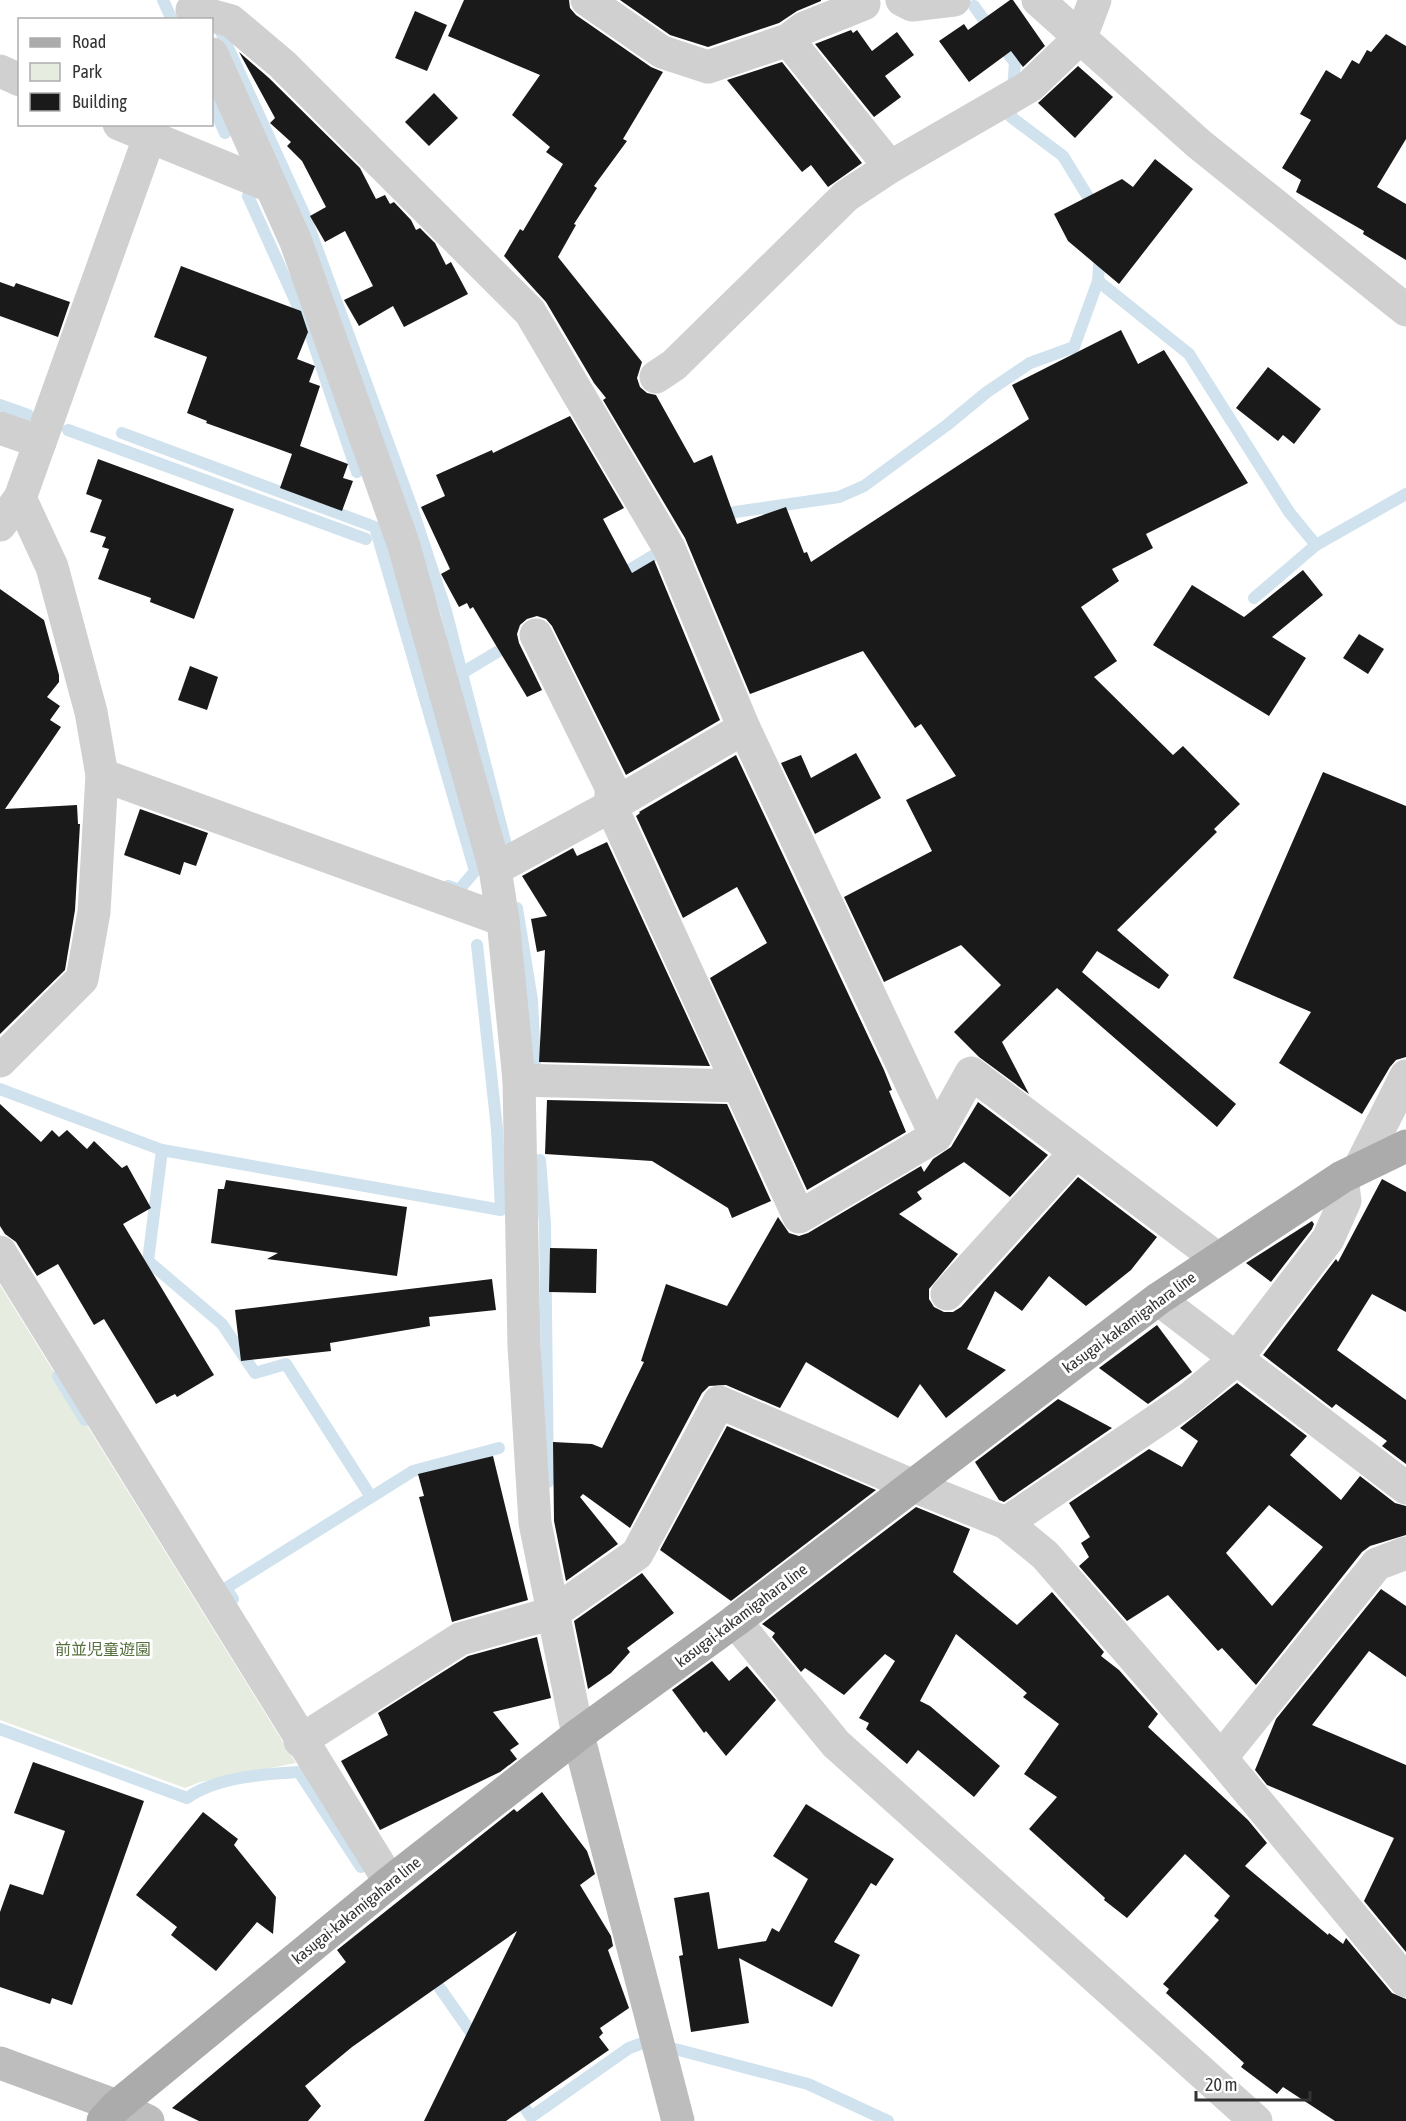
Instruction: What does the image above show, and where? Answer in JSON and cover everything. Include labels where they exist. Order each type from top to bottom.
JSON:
[{"type":"main road","name":"kasugai-kakamigahara line","points":[[110,2114],[390,1881],[578,1735],[735,1621],[1158,1299],[1351,1172],[1406,1146]]},
{"type":"street","points":[[586,0],[662,52],[708,68],[788,39],[804,28],[866,1]]},
{"type":"street","points":[[902,0],[912,5],[954,0]]},
{"type":"street","points":[[1038,0],[1198,144],[1406,310]]},
{"type":"street","points":[[656,377],[674,365],[846,196],[890,167],[1030,86],[1081,37],[1095,0]]},
{"type":"street","points":[[192,10],[231,21],[282,64],[530,312],[669,548],[744,728],[936,1136]]},
{"type":"street","points":[[788,39],[890,167]]},
{"type":"street","points":[[213,56],[296,242],[403,543],[495,869],[503,920],[519,1080],[524,1346],[535,1523],[578,1735],[678,2121]]},
{"type":"street","points":[[0,71],[18,79]]},
{"type":"street","points":[[123,126],[270,186]]},
{"type":"street","points":[[0,525],[20,498],[149,138]]},
{"type":"street","points":[[0,428],[40,442]]},
{"type":"street","points":[[0,1060],[82,979],[94,912],[102,775],[92,712],[52,567],[20,498]]},
{"type":"street","points":[[536,635],[612,787],[611,806],[799,1217],[936,1136],[971,1073],[1218,1259]]},
{"type":"street","points":[[495,869],[611,806],[744,728]]},
{"type":"street","points":[[102,775],[503,920]]},
{"type":"street","points":[[1006,1523],[1190,1398],[1236,1359],[1328,1239],[1345,1201],[1351,1172],[1406,1076]]},
{"type":"street","points":[[519,1080],[739,1086]]},
{"type":"street","points":[[947,1294],[1076,1152]]},
{"type":"street","points":[[0,1252],[300,1741],[390,1881]]},
{"type":"street","points":[[1158,1299],[1406,1488]]},
{"type":"street","points":[[300,1741],[459,1639],[553,1613],[637,1554],[719,1402],[911,1485],[1006,1523],[1045,1556],[1221,1758],[1406,1981]]},
{"type":"street","points":[[1221,1758],[1377,1564],[1406,1553]]},
{"type":"street","points":[[735,1621],[836,1744],[1256,2121]]},
{"type":"street","points":[[0,2063],[110,2114],[148,2121]]},
{"type":"green space","name":"前並児童遊園","points":[[0,1285],[296,1763],[200,1782],[185,1788],[0,1720]]},
{"type":"building","points":[[464,0],[569,0],[570,8],[576,15],[651,67],[663,72],[623,139],[627,141],[594,186],[597,188],[574,224],[576,225],[558,257],[642,362],[637,378],[640,387],[647,393],[656,395],[694,463],[712,455],[737,524],[786,507],[804,553],[807,552],[811,562],[1029,419],[1012,385],[1121,330],[1138,364],[1164,350],[1248,483],[1146,534],[1153,548],[1112,569],[1119,581],[1081,607],[1117,661],[1094,677],[1173,755],[1183,746],[1240,804],[1214,829],[1217,832],[1117,930],[1169,975],[1159,989],[1097,951],[1082,972],[1236,1104],[1217,1127],[1057,988],[1002,1042],[1029,1094],[979,1057],[954,1032],[1001,985],[961,945],[884,982],[844,897],[932,851],[906,800],[956,776],[921,724],[915,728],[863,651],[750,694],[685,538],[603,400],[606,398],[594,383],[546,302],[504,256],[520,229],[523,231],[563,164],[546,152],[550,147],[512,115],[540,75],[448,36]]},
{"type":"building","points":[[620,0],[821,1],[797,11],[779,23],[708,47],[670,35]]},
{"type":"building","points":[[1013,0],[1045,46],[1023,67],[1011,51],[969,82],[939,41],[964,24],[968,30]]},
{"type":"building","points":[[415,11],[447,25],[427,71],[395,58]]},
{"type":"building","points":[[851,30],[853,33],[857,30],[872,51],[897,32],[914,55],[885,76],[901,97],[874,117],[815,44]]},
{"type":"building","points":[[1386,34],[1406,46],[1406,139],[1377,187],[1406,204],[1406,260],[1363,234],[1364,231],[1296,192],[1301,180],[1282,168],[1311,120],[1300,114],[1326,70],[1341,79],[1352,60],[1359,64],[1367,50],[1371,52]]},
{"type":"building","points":[[239,52],[269,78],[360,168],[376,199],[385,195],[390,204],[394,202],[411,220],[416,230],[420,228],[435,243],[446,265],[451,262],[468,294],[404,327],[393,306],[359,326],[344,300],[373,286],[345,231],[325,242],[310,216],[326,207],[302,161],[287,146],[291,142],[270,123],[275,118]]},
{"type":"building","points":[[782,62],[862,163],[828,187],[811,165],[802,172],[727,80]]},
{"type":"building","points":[[1078,66],[1113,97],[1075,138],[1038,103]]},
{"type":"building","points":[[434,93],[458,118],[429,146],[405,122]]},
{"type":"building","points":[[1155,159],[1193,189],[1119,284],[1068,241],[1054,214],[1122,179],[1133,187]]},
{"type":"building","points":[[181,266],[301,311],[308,332],[297,359],[315,366],[309,382],[320,386],[300,446],[348,464],[343,478],[353,481],[342,511],[280,488],[292,454],[206,423],[207,421],[187,413],[207,357],[154,337]]},
{"type":"building","points":[[0,282],[14,287],[16,283],[70,302],[58,337],[0,316]]},
{"type":"building","points":[[1268,367],[1321,409],[1294,444],[1283,435],[1278,441],[1236,408]]},
{"type":"building","points":[[570,416],[624,508],[603,519],[632,573],[654,560],[720,720],[626,775],[552,626],[546,619],[537,616],[527,619],[520,625],[517,634],[519,643],[542,690],[527,697],[473,607],[470,609],[467,603],[459,607],[441,574],[450,569],[421,507],[445,496],[436,475],[492,450],[493,453]]},
{"type":"building","points":[[98,459],[234,509],[194,619],[150,602],[151,598],[98,579],[109,549],[102,547],[106,537],[90,532],[102,500],[86,494]]},
{"type":"building","points":[[1303,570],[1323,595],[1272,637],[1306,658],[1269,716],[1153,645],[1192,585],[1244,617]]},
{"type":"building","points":[[0,589],[44,620],[59,675],[59,682],[47,697],[60,706],[50,720],[61,727],[5,809],[77,805],[78,824],[80,824],[75,910],[65,970],[0,1034]]},
{"type":"building","points":[[1359,634],[1384,649],[1368,674],[1343,658]]},
{"type":"building","points":[[190,666],[218,677],[207,710],[178,700]]},
{"type":"building","points":[[856,753],[881,798],[815,834],[781,763],[801,755],[811,778]]},
{"type":"building","points":[[736,755],[884,1070],[892,1090],[889,1091],[906,1132],[807,1190],[710,978],[767,943],[737,887],[683,918],[636,816],[639,812]]},
{"type":"building","points":[[1323,772],[1406,806],[1406,1057],[1396,1060],[1390,1067],[1362,1114],[1279,1063],[1311,1012],[1233,978]]},
{"type":"building","points":[[140,809],[208,833],[196,866],[184,862],[180,875],[124,855]]},
{"type":"building","points":[[607,842],[710,1066],[539,1062],[545,950],[537,952],[531,919],[547,916],[522,876],[573,848],[577,856]]},
{"type":"building","points":[[547,1100],[727,1104],[771,1201],[732,1218],[728,1208],[652,1161],[545,1154]]},
{"type":"building","points":[[978,1102],[1048,1155],[1010,1197],[964,1162],[917,1192],[922,1199],[899,1214],[958,1254],[929,1289],[929,1299],[934,1307],[944,1312],[953,1312],[961,1307],[1078,1177],[1157,1237],[1131,1270],[1086,1306],[1049,1276],[1022,1311],[995,1291],[967,1349],[1006,1370],[946,1418],[920,1384],[898,1418],[806,1362],[780,1408],[726,1385],[709,1386],[702,1393],[630,1528],[583,1494],[580,1497],[618,1544],[566,1581],[554,1521],[553,1442],[592,1444],[602,1448],[644,1362],[641,1361],[666,1284],[727,1306],[778,1217],[789,1233],[799,1236],[808,1233],[921,1166],[924,1172],[933,1159],[951,1147]]},
{"type":"building","points":[[0,1104],[41,1142],[52,1130],[59,1137],[67,1130],[87,1149],[94,1141],[122,1168],[127,1165],[151,1208],[123,1224],[214,1375],[177,1397],[175,1394],[156,1404],[104,1319],[94,1325],[58,1264],[37,1276],[16,1242],[5,1234],[0,1226]]},
{"type":"building","points":[[1382,1179],[1406,1192],[1406,1312],[1372,1294],[1337,1350],[1406,1400],[1406,1464],[1382,1446],[1387,1441],[1336,1404],[1332,1408],[1263,1355],[1336,1259],[1338,1262]]},
{"type":"building","points":[[226,1180],[407,1207],[397,1276],[267,1259],[278,1253],[211,1243],[218,1189],[224,1189]]},
{"type":"building","points":[[1312,1221],[1314,1224],[1312,1229],[1271,1282],[1246,1263]]},
{"type":"building","points":[[550,1248],[597,1249],[596,1293],[549,1292]]},
{"type":"building","points":[[492,1279],[496,1310],[429,1317],[430,1326],[330,1343],[331,1351],[241,1361],[235,1310]]},
{"type":"building","points":[[1157,1325],[1192,1372],[1148,1404],[1099,1368]]},
{"type":"building","points":[[1237,1383],[1307,1436],[1290,1455],[1341,1500],[1360,1476],[1395,1503],[1406,1506],[1406,1535],[1370,1546],[1362,1552],[1256,1685],[1222,1648],[1218,1651],[1168,1595],[1127,1621],[1079,1566],[1089,1557],[1081,1543],[1090,1537],[1069,1503],[1149,1449],[1182,1467],[1198,1441],[1180,1428]],"holes":[[[1269,1505],[1323,1547],[1272,1606],[1226,1553]]]},
{"type":"building","points":[[1058,1399],[1112,1428],[1004,1502],[999,1500],[975,1462]]},
{"type":"building","points":[[727,1426],[876,1490],[731,1601],[660,1550]]},
{"type":"building","points":[[493,1456],[528,1600],[452,1622],[419,1497],[424,1496],[418,1474]]},
{"type":"building","points":[[916,1507],[970,1529],[953,1572],[1017,1625],[1052,1592],[1104,1652],[1101,1656],[1119,1670],[1158,1714],[1148,1727],[1248,1820],[1267,1843],[1245,1866],[1328,1935],[1329,1933],[1343,1944],[1346,1938],[1392,1993],[1406,1999],[1406,2121],[1335,2121],[1283,2087],[1277,2094],[1241,2067],[1244,2063],[1166,1993],[1169,1989],[1163,1984],[1219,1920],[1214,1916],[1230,1896],[1185,1854],[1127,1918],[1104,1900],[1105,1898],[1029,1829],[1057,1797],[1024,1774],[1059,1724],[1023,1697],[1027,1693],[956,1634],[920,1701],[930,1706],[1000,1766],[974,1797],[918,1750],[907,1764],[866,1729],[869,1723],[859,1718],[895,1661],[885,1654],[844,1695],[805,1668],[801,1672],[772,1637],[775,1633],[762,1624]]},
{"type":"building","points":[[642,1573],[674,1613],[627,1648],[630,1652],[611,1673],[588,1689],[574,1621]]},
{"type":"building","points":[[1381,1589],[1406,1606],[1406,1677],[1369,1651],[1312,1725],[1406,1765],[1406,1952],[1364,1901],[1394,1838],[1267,1785],[1255,1770],[1276,1719]]},
{"type":"building","points":[[537,1637],[551,1698],[493,1712],[519,1744],[510,1750],[517,1759],[500,1772],[380,1830],[341,1761],[388,1735],[378,1713],[468,1656]]},
{"type":"building","points":[[712,1661],[729,1681],[747,1666],[776,1700],[726,1756],[706,1731],[704,1733],[672,1690]]},
{"type":"building","points":[[33,1762],[144,1801],[72,2005],[52,1998],[50,2004],[0,1987],[0,1912],[10,1884],[43,1895],[65,1831],[14,1813]]},
{"type":"building","points":[[542,1792],[587,1851],[595,1874],[580,1885],[611,1936],[613,1946],[608,1950],[629,2008],[600,2028],[603,2033],[599,2037],[609,2050],[506,2121],[424,2121],[517,1931],[352,2047],[305,2086],[321,2106],[308,2121],[199,2121],[172,2108],[346,1962],[337,1950],[514,1809],[517,1812]]},
{"type":"building","points":[[806,1804],[894,1859],[876,1886],[871,1883],[834,1942],[860,1955],[832,2007],[739,1958],[749,2023],[691,2032],[679,1956],[683,1955],[674,1898],[709,1892],[718,1949],[766,1941],[772,1928],[779,1932],[808,1879],[773,1856]]},
{"type":"building","points":[[203,1812],[238,1839],[234,1845],[276,1897],[273,1934],[257,1922],[216,1971],[171,1935],[177,1927],[136,1895]]},
{"type":"waterway","points":[[163,0],[171,18]]},
{"type":"waterway","points":[[974,6],[1015,63],[1011,117],[1063,156],[1096,210]]},
{"type":"waterway","points":[[221,32],[305,216],[411,505],[446,611],[507,849]]},
{"type":"waterway","points":[[213,106],[225,133]]},
{"type":"waterway","points":[[248,196],[310,333],[357,472]]},
{"type":"waterway","points":[[1100,253],[1098,281],[1189,354],[1289,512],[1316,545]]},
{"type":"waterway","points":[[719,519],[735,512],[839,497],[864,486],[947,425],[987,392],[1030,363],[1074,347],[1098,281]]},
{"type":"waterway","points":[[0,405],[28,415]]},
{"type":"waterway","points":[[68,430],[366,539]]},
{"type":"waterway","points":[[122,433],[375,527],[475,871],[459,890],[448,886]]},
{"type":"waterway","points":[[1254,598],[1316,545],[1406,494]]},
{"type":"waterway","points":[[616,578],[656,554]]},
{"type":"waterway","points":[[462,673],[512,643]]},
{"type":"waterway","points":[[517,908],[532,1000],[535,1065]]},
{"type":"waterway","points":[[0,1089],[162,1150],[501,1210],[497,1129],[477,945]]},
{"type":"waterway","points":[[162,1150],[148,1261],[222,1324],[255,1373],[286,1364],[371,1497]]},
{"type":"waterway","points":[[540,1160],[545,1224],[548,1482]]},
{"type":"waterway","points":[[58,1376],[85,1420]]},
{"type":"waterway","points":[[233,1599],[226,1588],[413,1471],[499,1448]]},
{"type":"waterway","points":[[0,1729],[187,1798],[212,1785],[226,1781],[299,1772],[361,1867]]},
{"type":"waterway","points":[[430,1974],[477,2041]]},
{"type":"waterway","points":[[517,2096],[531,2117],[629,2048],[640,2044]]},
{"type":"waterway","points":[[675,2049],[808,2084],[888,2121]]}]
